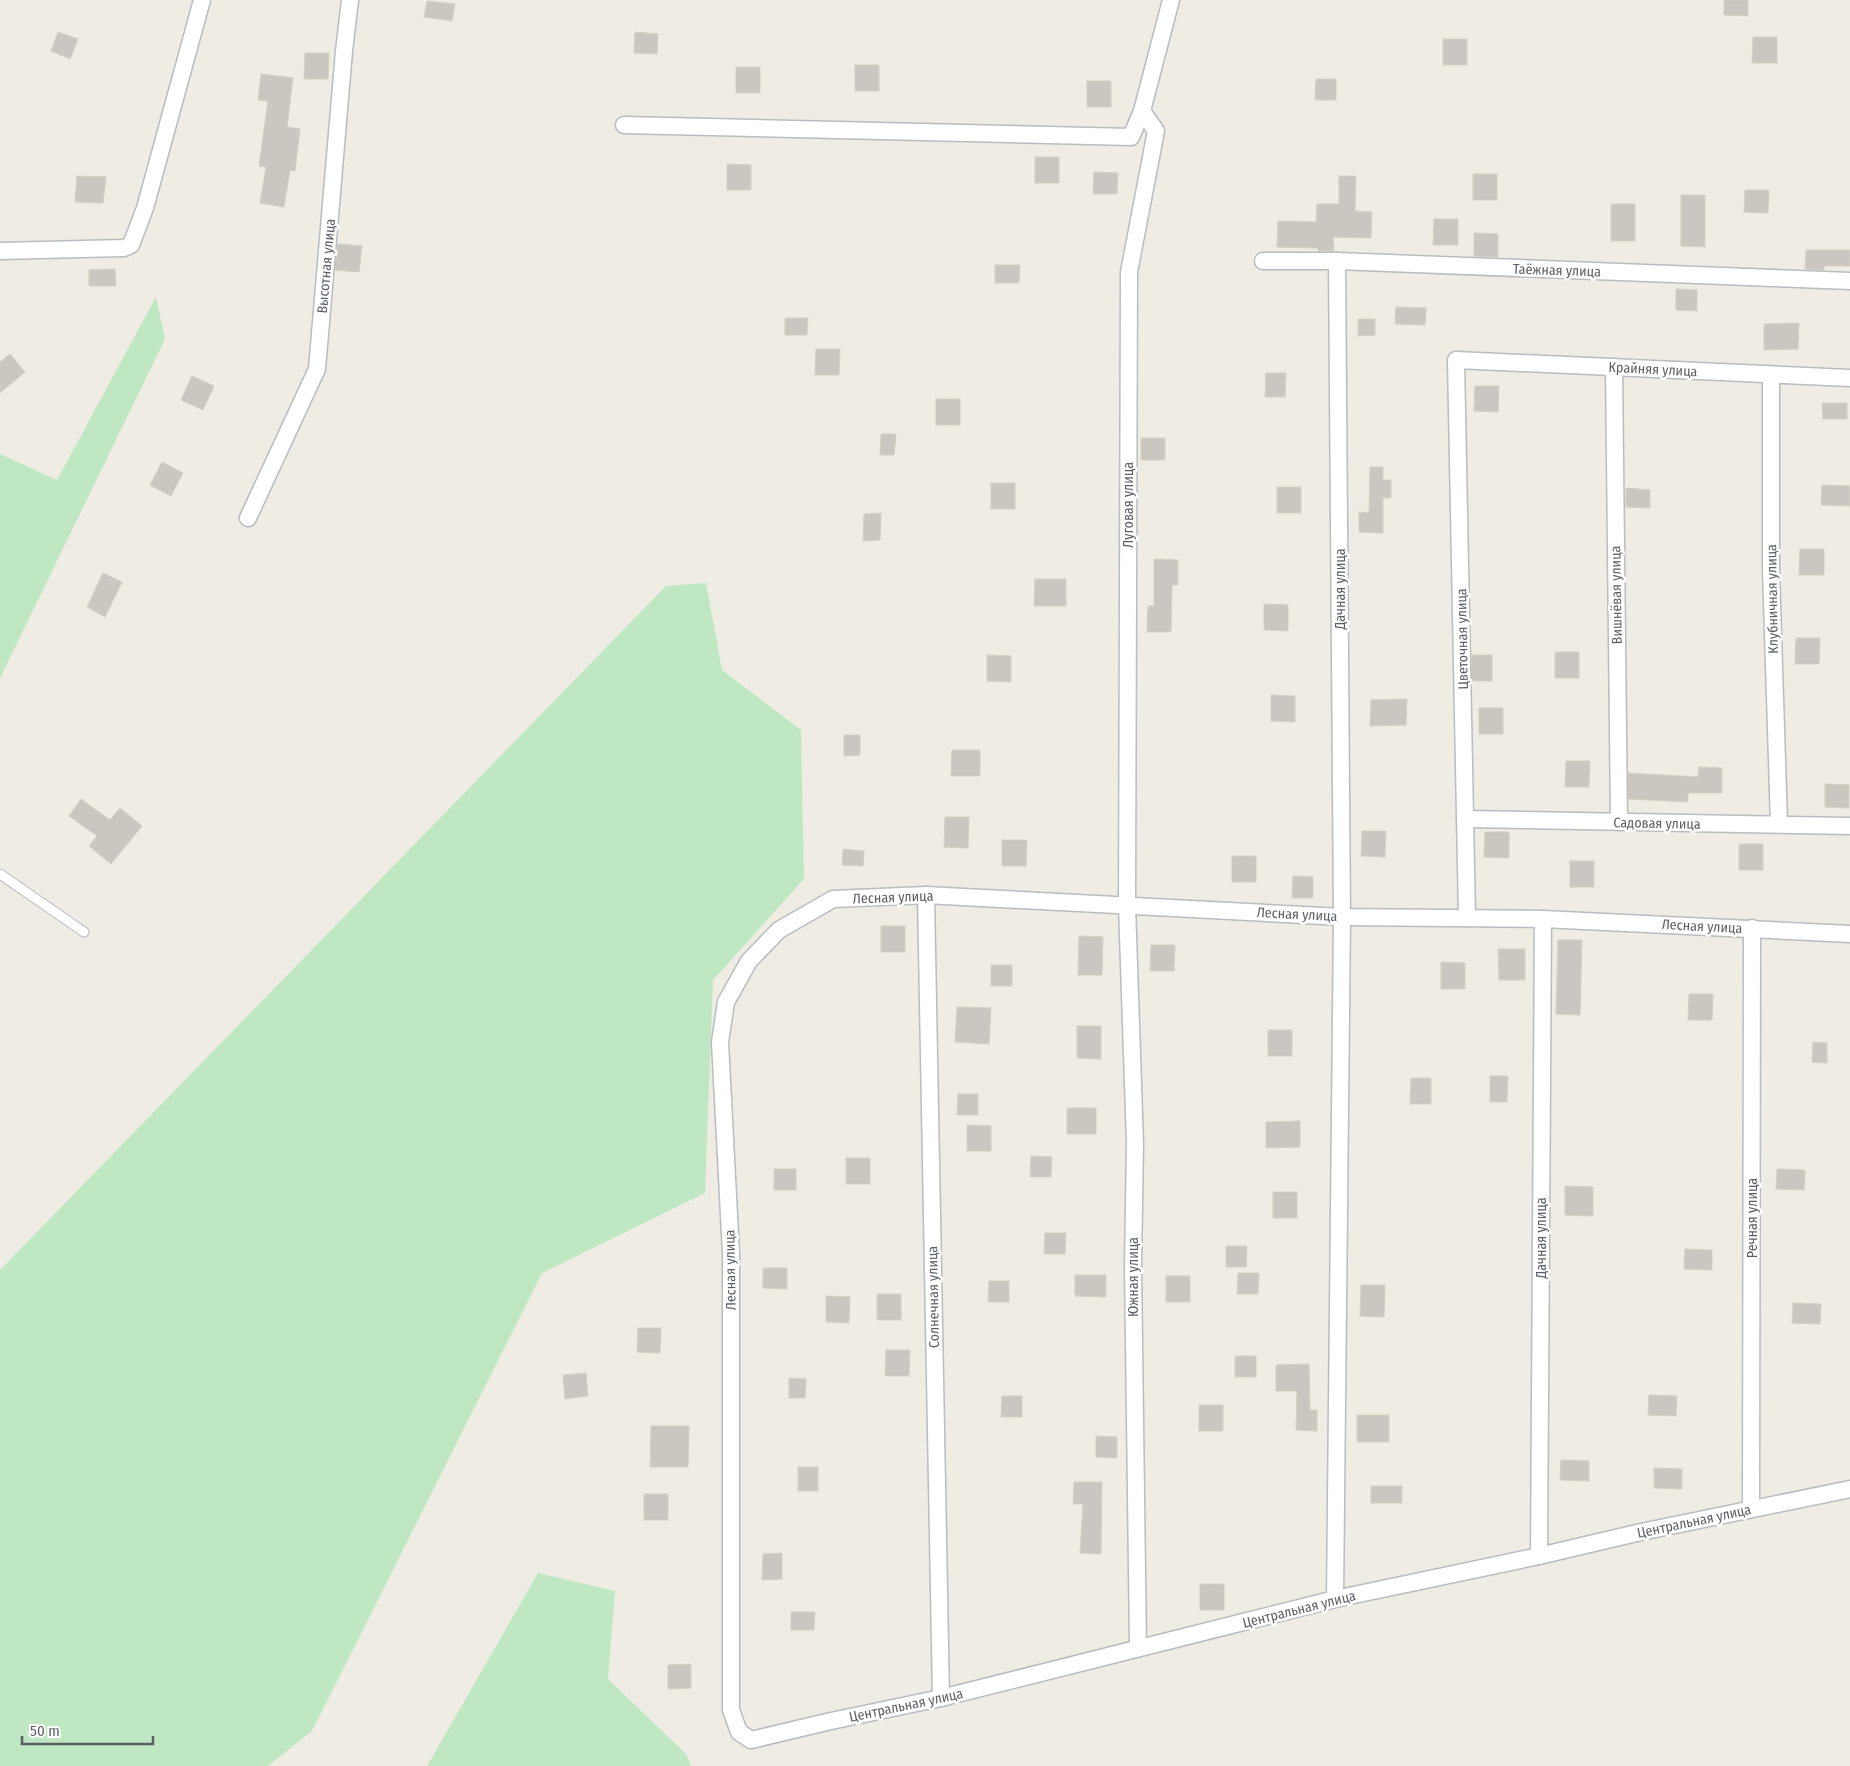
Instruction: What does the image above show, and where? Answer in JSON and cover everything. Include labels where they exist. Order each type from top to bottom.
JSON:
[{"type":"street","points":[[0,252],[124,248],[131,245],[146,208],[202,0]]},
{"type":"street","name":"Высотная улица","points":[[248,518],[317,370],[350,0]]},
{"type":"street","points":[[624,125],[1131,136],[1142,111],[1171,0]]},
{"type":"street","name":"Луговая улица","points":[[1127,905],[1129,272],[1156,131],[1142,111]]},
{"type":"street","name":"Таёжная улица","points":[[1263,261],[1337,261],[1850,281]]},
{"type":"street","name":"Дачная улица","points":[[1334,1600],[1342,917],[1337,261]]},
{"type":"street","name":"Крайняя улица","points":[[1456,360],[1850,378]]},
{"type":"street","name":"Цветочная улица","points":[[1456,360],[1467,918]]},
{"type":"street","name":"Вишнёвая улица","points":[[1614,367],[1619,822]]},
{"type":"street","name":"Клубничная улица","points":[[1771,375],[1771,570],[1779,824]]},
{"type":"street","name":"Садовая улица","points":[[1465,818],[1850,826]]},
{"type":"street","name":"Лесная улица","points":[[751,1740],[739,1732],[731,1710],[731,1254],[720,1042],[726,1002],[749,961],[779,930],[833,899],[926,895],[1342,917],[1543,919],[1850,934]]},
{"type":"street","name":"Солнечная улица","points":[[926,895],[941,1698]]},
{"type":"street","name":"Южная улица","points":[[1127,905],[1135,1143],[1133,1266],[1138,1648]]},
{"type":"street","name":"Дачная улица","points":[[1539,1556],[1543,919]]},
{"type":"street","name":"Речная улица","points":[[1752,928],[1752,1508]]},
{"type":"street","name":"Центральная улица","points":[[751,1740],[941,1698],[1334,1600],[1752,1508],[1850,1489]]},
{"type":"lane","points":[[0,874],[84,932]]},
{"type":"green space","points":[[156,297],[165,339],[0,678],[0,454],[57,480]]},
{"type":"green space","points":[[706,583],[722,670],[801,730],[804,879],[713,980],[705,1193],[542,1273],[312,1731],[268,1766],[0,1766],[0,1270],[666,586]]},
{"type":"green space","points":[[538,1573],[615,1591],[608,1679],[686,1754],[691,1766],[427,1766]]},
{"type":"building","points":[[1724,0],[1748,0],[1748,16],[1724,15]]},
{"type":"building","points":[[427,1],[455,4],[452,21],[424,17]]},
{"type":"building","points":[[58,32],[78,39],[70,59],[51,51]]},
{"type":"building","points":[[635,32],[658,34],[657,54],[634,53]]},
{"type":"building","points":[[1753,37],[1777,37],[1777,63],[1752,63]]},
{"type":"building","points":[[1443,39],[1467,39],[1467,65],[1443,65]]},
{"type":"building","points":[[305,53],[329,53],[328,79],[304,79]]},
{"type":"building","points":[[855,65],[879,65],[879,91],[855,91]]},
{"type":"building","points":[[736,67],[760,67],[760,93],[736,93]]},
{"type":"building","points":[[261,74],[293,78],[287,127],[300,129],[295,171],[290,170],[284,207],[260,203],[266,167],[259,166],[268,101],[258,100]]},
{"type":"building","points":[[1316,79],[1336,79],[1336,100],[1315,100]]},
{"type":"building","points":[[1087,81],[1111,81],[1111,107],[1087,107]]},
{"type":"building","points":[[1035,157],[1059,157],[1059,183],[1035,183]]},
{"type":"building","points":[[727,164],[751,165],[751,190],[727,190]]},
{"type":"building","points":[[1094,172],[1118,173],[1117,194],[1093,194]]},
{"type":"building","points":[[1473,174],[1497,174],[1497,200],[1473,200]]},
{"type":"building","points":[[77,176],[106,177],[103,203],[75,202]]},
{"type":"building","points":[[1339,176],[1356,176],[1355,211],[1372,212],[1371,238],[1333,237],[1334,251],[1318,251],[1318,248],[1277,247],[1278,221],[1316,222],[1317,204],[1339,204]]},
{"type":"building","points":[[1745,190],[1769,190],[1768,213],[1744,212]]},
{"type":"building","points":[[1681,195],[1705,195],[1705,247],[1681,246]]},
{"type":"building","points":[[1611,204],[1635,204],[1635,241],[1611,241]]},
{"type":"building","points":[[1434,219],[1458,219],[1458,245],[1433,245]]},
{"type":"building","points":[[1474,233],[1498,234],[1498,257],[1474,256]]},
{"type":"building","points":[[338,244],[362,246],[359,272],[335,270]]},
{"type":"building","points":[[1806,250],[1850,250],[1850,266],[1824,266],[1824,270],[1805,269]]},
{"type":"building","points":[[995,265],[1020,265],[1019,283],[995,283]]},
{"type":"building","points":[[115,269],[116,286],[89,286],[89,270]]},
{"type":"building","points":[[1676,289],[1697,290],[1697,311],[1676,310]]},
{"type":"building","points":[[1396,307],[1426,308],[1425,325],[1395,324]]},
{"type":"building","points":[[785,318],[808,318],[807,335],[785,335]]},
{"type":"building","points":[[1358,319],[1375,319],[1375,335],[1358,336]]},
{"type":"building","points":[[1799,323],[1798,349],[1764,350],[1764,324]]},
{"type":"building","points":[[816,349],[840,349],[839,375],[815,375]]},
{"type":"building","points":[[10,354],[25,372],[0,393],[0,362]]},
{"type":"building","points":[[1266,373],[1286,373],[1285,397],[1265,397]]},
{"type":"building","points":[[192,376],[214,386],[203,410],[181,400]]},
{"type":"building","points":[[1475,386],[1499,386],[1498,412],[1474,411]]},
{"type":"building","points":[[936,399],[960,399],[960,425],[936,425]]},
{"type":"building","points":[[1822,403],[1847,403],[1847,419],[1823,419]]},
{"type":"building","points":[[881,434],[896,434],[894,455],[880,455]]},
{"type":"building","points":[[1141,438],[1165,438],[1165,460],[1141,460]]},
{"type":"building","points":[[162,462],[183,473],[171,496],[150,485]]},
{"type":"building","points":[[1370,467],[1383,467],[1383,480],[1391,480],[1391,498],[1383,498],[1383,533],[1359,532],[1359,512],[1369,513]]},
{"type":"building","points":[[991,483],[1015,483],[1015,509],[991,509]]},
{"type":"building","points":[[1822,485],[1850,486],[1850,506],[1821,505]]},
{"type":"building","points":[[1277,487],[1301,487],[1301,513],[1277,513]]},
{"type":"building","points":[[1626,488],[1650,490],[1650,508],[1626,507]]},
{"type":"building","points":[[881,513],[880,540],[863,541],[864,514]]},
{"type":"building","points":[[1800,549],[1824,549],[1824,575],[1799,575]]},
{"type":"building","points":[[1154,559],[1178,560],[1178,585],[1172,585],[1171,632],[1147,632],[1148,606],[1154,606]]},
{"type":"building","points":[[103,573],[122,582],[105,617],[87,607]]},
{"type":"building","points":[[1035,579],[1066,579],[1066,606],[1034,606]]},
{"type":"building","points":[[1264,604],[1288,605],[1288,631],[1264,630]]},
{"type":"building","points":[[1796,638],[1820,638],[1819,664],[1795,664]]},
{"type":"building","points":[[1555,652],[1579,652],[1579,678],[1555,678]]},
{"type":"building","points":[[987,655],[1011,656],[1011,682],[987,681]]},
{"type":"building","points":[[1472,655],[1492,655],[1492,681],[1472,681]]},
{"type":"building","points":[[1271,695],[1295,696],[1295,722],[1271,721]]},
{"type":"building","points":[[1407,699],[1406,725],[1370,726],[1371,700]]},
{"type":"building","points":[[1479,708],[1503,708],[1503,734],[1479,734]]},
{"type":"building","points":[[844,735],[860,735],[860,755],[844,756]]},
{"type":"building","points":[[952,750],[980,750],[980,776],[951,776]]},
{"type":"building","points":[[1566,761],[1590,761],[1589,787],[1565,787]]},
{"type":"building","points":[[1699,767],[1722,768],[1722,793],[1688,793],[1688,802],[1629,799],[1628,773],[1698,777]]},
{"type":"building","points":[[1825,784],[1849,785],[1849,808],[1825,807]]},
{"type":"building","points":[[81,799],[110,820],[120,808],[142,826],[111,864],[89,846],[97,836],[69,816]]},
{"type":"building","points":[[945,817],[969,817],[968,848],[944,847]]},
{"type":"building","points":[[1362,831],[1386,831],[1385,857],[1361,856]]},
{"type":"building","points":[[1485,832],[1509,832],[1509,858],[1484,857]]},
{"type":"building","points":[[1002,840],[1027,840],[1026,866],[1002,866]]},
{"type":"building","points":[[1739,844],[1763,844],[1763,870],[1739,870]]},
{"type":"building","points":[[843,849],[864,851],[863,866],[842,865]]},
{"type":"building","points":[[1232,856],[1256,856],[1256,882],[1232,882]]},
{"type":"building","points":[[1570,861],[1594,861],[1594,887],[1570,887]]},
{"type":"building","points":[[1293,876],[1313,877],[1313,898],[1292,898]]},
{"type":"building","points":[[881,926],[905,926],[905,952],[881,952]]},
{"type":"building","points":[[1079,936],[1103,937],[1102,975],[1078,975]]},
{"type":"building","points":[[1558,940],[1582,940],[1580,1015],[1556,1014]]},
{"type":"building","points":[[1151,945],[1175,945],[1174,971],[1150,971]]},
{"type":"building","points":[[1498,949],[1525,949],[1525,980],[1499,980]]},
{"type":"building","points":[[1441,962],[1465,963],[1465,989],[1441,989]]},
{"type":"building","points":[[991,965],[1012,965],[1012,986],[991,986]]},
{"type":"building","points":[[1689,994],[1713,994],[1712,1020],[1688,1020]]},
{"type":"building","points":[[957,1007],[991,1008],[989,1044],[955,1042]]},
{"type":"building","points":[[1077,1026],[1101,1026],[1101,1059],[1077,1058]]},
{"type":"building","points":[[1268,1030],[1292,1030],[1292,1056],[1268,1056]]},
{"type":"building","points":[[1813,1042],[1827,1043],[1827,1063],[1812,1062]]},
{"type":"building","points":[[1490,1076],[1508,1076],[1507,1102],[1490,1102]]},
{"type":"building","points":[[1411,1078],[1431,1078],[1431,1104],[1410,1104]]},
{"type":"building","points":[[958,1094],[978,1094],[978,1115],[957,1115]]},
{"type":"building","points":[[1067,1108],[1096,1108],[1096,1134],[1067,1134]]},
{"type":"building","points":[[1300,1121],[1300,1147],[1266,1148],[1266,1122]]},
{"type":"building","points":[[967,1125],[991,1126],[991,1151],[967,1151]]},
{"type":"building","points":[[1031,1156],[1052,1157],[1051,1177],[1030,1177]]},
{"type":"building","points":[[846,1158],[870,1158],[870,1184],[846,1184]]},
{"type":"building","points":[[774,1169],[796,1169],[796,1190],[774,1190]]},
{"type":"building","points":[[1777,1169],[1805,1170],[1804,1190],[1776,1189]]},
{"type":"building","points":[[1565,1186],[1593,1187],[1593,1216],[1565,1215]]},
{"type":"building","points":[[1273,1192],[1297,1192],[1297,1218],[1273,1218]]},
{"type":"building","points":[[1045,1233],[1066,1233],[1065,1254],[1044,1254]]},
{"type":"building","points":[[1226,1246],[1247,1246],[1246,1267],[1226,1267]]},
{"type":"building","points":[[1685,1249],[1712,1250],[1712,1270],[1684,1269]]},
{"type":"building","points":[[763,1268],[787,1268],[787,1289],[763,1288]]},
{"type":"building","points":[[1238,1273],[1259,1273],[1258,1294],[1237,1294]]},
{"type":"building","points":[[1075,1275],[1106,1275],[1106,1297],[1075,1296]]},
{"type":"building","points":[[1166,1276],[1190,1276],[1190,1302],[1166,1302]]},
{"type":"building","points":[[989,1281],[1009,1281],[1009,1302],[988,1302]]},
{"type":"building","points":[[1361,1285],[1385,1285],[1384,1317],[1360,1316]]},
{"type":"building","points":[[877,1294],[901,1294],[901,1320],[877,1320]]},
{"type":"building","points":[[826,1296],[850,1297],[849,1323],[826,1322]]},
{"type":"building","points":[[1793,1303],[1821,1304],[1820,1324],[1792,1323]]},
{"type":"building","points":[[638,1328],[661,1328],[660,1353],[637,1352]]},
{"type":"building","points":[[886,1350],[910,1350],[909,1376],[885,1376]]},
{"type":"building","points":[[1235,1356],[1256,1356],[1256,1377],[1235,1377]]},
{"type":"building","points":[[1309,1364],[1310,1410],[1317,1410],[1317,1431],[1296,1430],[1297,1391],[1276,1391],[1276,1365]]},
{"type":"building","points":[[586,1373],[588,1396],[565,1399],[563,1375]]},
{"type":"building","points":[[789,1378],[806,1379],[805,1398],[789,1398]]},
{"type":"building","points":[[1649,1395],[1677,1396],[1676,1416],[1648,1415]]},
{"type":"building","points":[[1002,1396],[1022,1396],[1022,1417],[1001,1417]]},
{"type":"building","points":[[1199,1405],[1223,1405],[1223,1431],[1199,1431]]},
{"type":"building","points":[[1357,1415],[1389,1415],[1389,1442],[1357,1442]]},
{"type":"building","points":[[651,1426],[689,1426],[688,1467],[650,1467]]},
{"type":"building","points":[[1096,1436],[1117,1437],[1117,1458],[1096,1457]]},
{"type":"building","points":[[1561,1460],[1589,1461],[1589,1481],[1560,1480]]},
{"type":"building","points":[[798,1467],[818,1467],[818,1491],[798,1491]]},
{"type":"building","points":[[1654,1468],[1682,1469],[1682,1489],[1654,1488]]},
{"type":"building","points":[[1074,1482],[1102,1482],[1101,1554],[1080,1553],[1083,1504],[1073,1504]]},
{"type":"building","points":[[1371,1486],[1402,1486],[1402,1503],[1371,1503]]},
{"type":"building","points":[[644,1494],[668,1494],[668,1520],[644,1520]]},
{"type":"building","points":[[782,1553],[782,1579],[762,1580],[763,1554]]},
{"type":"building","points":[[1200,1584],[1224,1584],[1224,1610],[1200,1610]]},
{"type":"building","points":[[791,1612],[815,1612],[814,1630],[791,1630]]},
{"type":"building","points":[[691,1664],[691,1688],[668,1689],[668,1665]]}]
